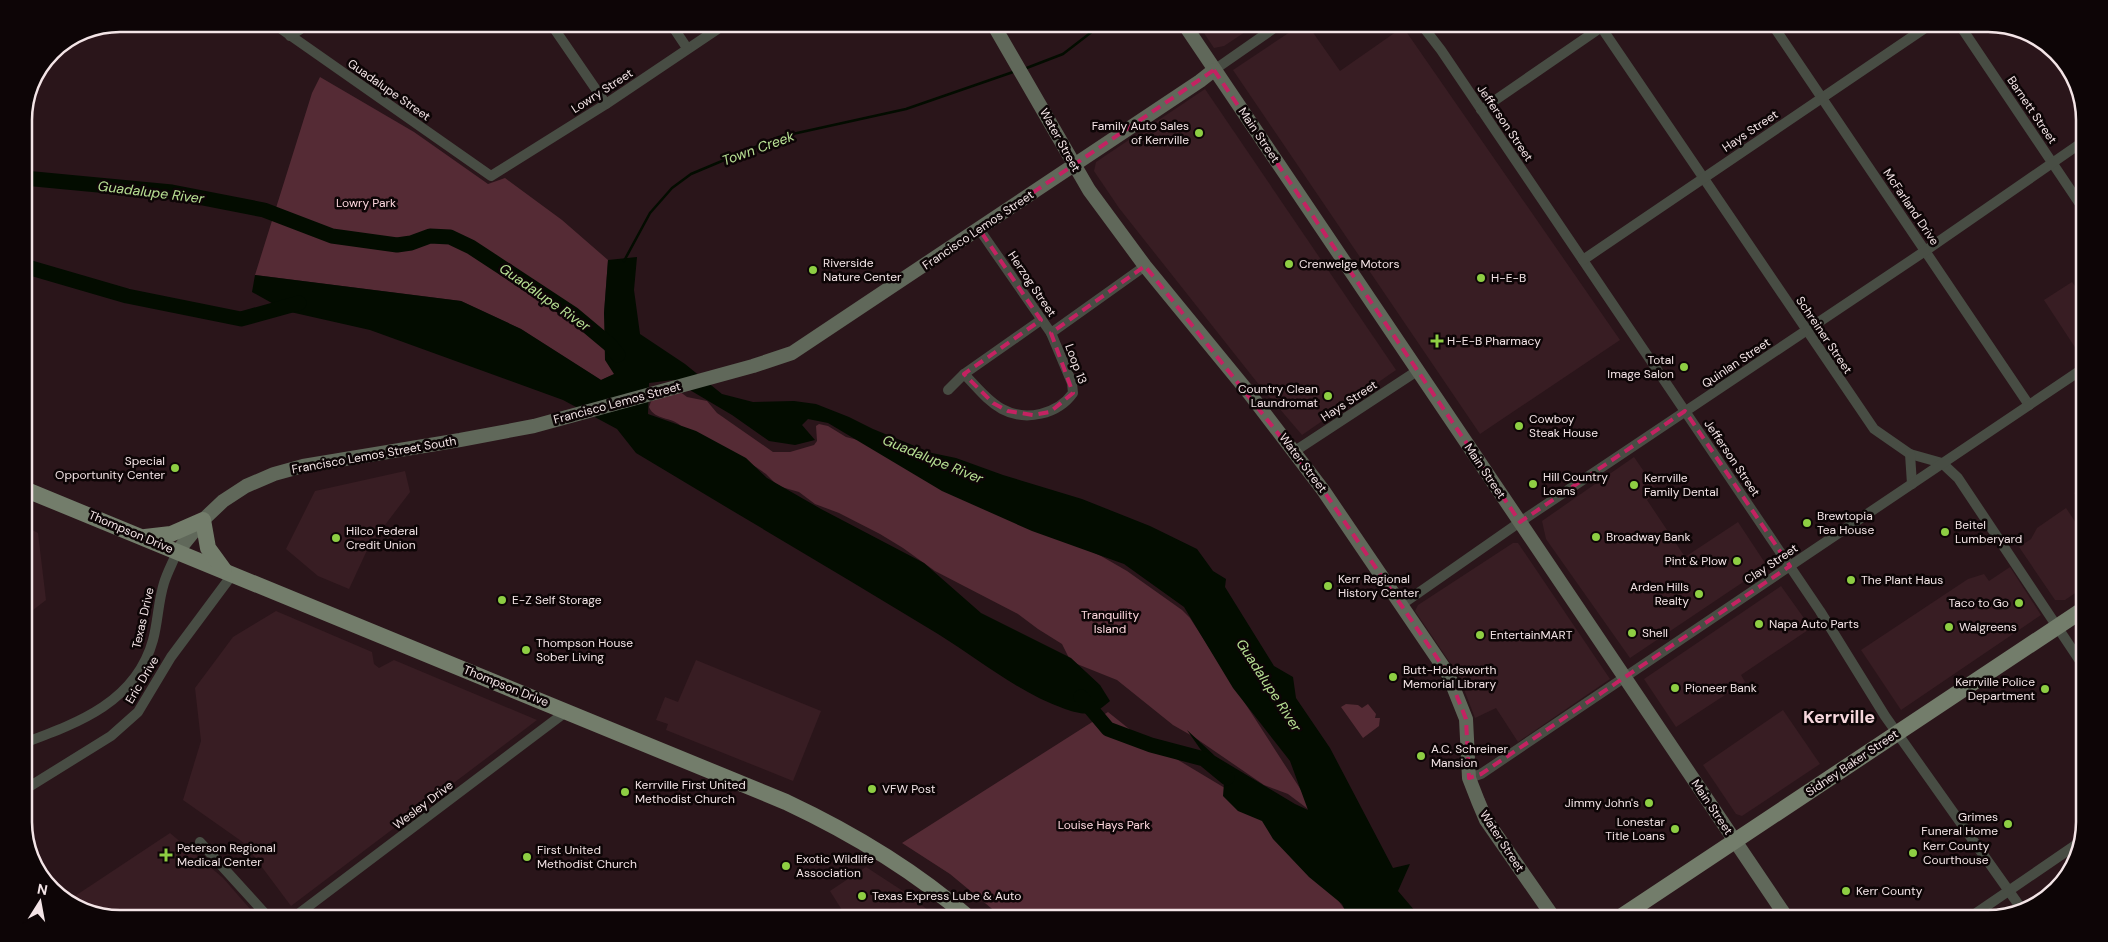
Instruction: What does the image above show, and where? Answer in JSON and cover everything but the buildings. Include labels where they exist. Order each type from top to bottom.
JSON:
[{"type":"main road","name":"Thompson Drive","points":[[33,493],[762,792],[831,824],[905,868],[960,910]]},
{"type":"main road","points":[[143,537],[171,534],[203,520],[208,548],[229,574]]},
{"type":"main road","name":"Sidney Baker Street","points":[[1631,910],[2076,615]]},
{"type":"street","name":"Main Street","points":[[1189,32],[1781,910]]},
{"type":"street","name":"Francisco Lemos Street","points":[[480,437],[555,420],[753,366],[792,353],[1200,82],[1268,32]]},
{"type":"street","name":"Jefferson Street","points":[[1427,32],[1441,50],[1790,566],[1897,733],[2019,904]]},
{"type":"street","points":[[1481,110],[1593,32]]},
{"type":"street","name":"Schreiner Street","points":[[1608,32],[1703,178],[1874,429],[1910,454],[1942,463],[1958,478],[2076,655]]},
{"type":"street","name":"McFarland Drive","points":[[1777,32],[2028,405]]},
{"type":"street","name":"Hays Street","points":[[1583,260],[1919,32]]},
{"type":"street","name":"Barnett Street","points":[[1963,32],[2075,197]]},
{"type":"street","name":"Guadalupe Street","points":[[286,33],[491,176]]},
{"type":"street","points":[[290,36],[295,33]]},
{"type":"street","points":[[557,33],[606,104]]},
{"type":"street","points":[[677,33],[687,48]]},
{"type":"street","name":"Lowry Street","points":[[491,176],[606,104],[711,33]]},
{"type":"street","name":"Water Street","points":[[998,33],[1089,190],[1145,266],[1324,490],[1448,674],[1466,718],[1469,778],[1486,820],[1548,910]]},
{"type":"street","name":"Quinlan Street","points":[[1401,605],[1520,522],[1925,251],[2075,147]]},
{"type":"street","name":"Herzog Street","points":[[980,229],[1051,333],[1145,266]]},
{"type":"street","points":[[948,390],[964,374],[1041,320]]},
{"type":"street","name":"Loop 13","points":[[964,374],[993,403],[1008,411],[1034,416],[1050,412],[1074,393],[1072,383],[1051,333]]},
{"type":"street","name":"Hays Street","points":[[1294,451],[1418,371]]},
{"type":"street","name":"Clay Street","points":[[1469,778],[1481,774],[1625,678],[2075,374]]},
{"type":"street","name":"Francisco Lemos Street South","points":[[177,552],[203,520],[223,502],[246,486],[288,469],[480,437]]},
{"type":"street","points":[[1910,454],[1912,484]]},
{"type":"street","name":"Texas Drive","points":[[33,739],[97,713],[121,695],[130,684],[150,649],[163,584],[177,552]]},
{"type":"street","name":"Eric Drive","points":[[33,784],[111,736],[138,712],[171,657],[229,574]]},
{"type":"street","name":"Wesley Drive","points":[[304,910],[568,711]]},
{"type":"street","points":[[200,842],[262,910]]},
{"type":"street","points":[[1981,910],[2072,848]]},
{"type":"highlighted area","points":[[1214,70],[1520,522],[1685,411],[1790,566],[1481,774],[1469,778],[1466,719],[1448,674],[1323,490],[1145,266],[1051,333],[1073,393],[1050,412],[1033,415],[1008,411],[993,403],[964,374],[1041,320],[979,229]]},
{"type":"shaded area","points":[[1204,32],[1244,32],[1224,46],[1214,48]]},
{"type":"shaded area","points":[[1289,32],[1313,32],[1340,71],[1395,32],[1407,32],[1620,340],[1480,434],[1233,70]]},
{"type":"shaded area","points":[[1205,89],[1396,370],[1302,435],[1256,381],[1119,208],[1094,171],[1096,162]]},
{"type":"shaded area","points":[[2072,282],[2075,286],[2075,348],[2044,300]]},
{"type":"shaded area","points":[[1634,457],[1658,492],[1647,500],[1685,557],[1738,522],[1767,566],[1630,658],[1546,539],[1542,521]]},
{"type":"shaded area","points":[[405,471],[410,492],[369,546],[349,589],[318,576],[286,549],[315,491]]},
{"type":"shaded area","points":[[2066,508],[2076,522],[2076,593],[2065,600],[2055,600],[2019,547],[2031,539],[2037,528]]},
{"type":"shaded area","points":[[33,530],[38,533],[46,600],[33,610]]},
{"type":"shaded area","points":[[1513,543],[1518,543],[1610,679],[1518,742],[1496,708],[1475,718],[1459,676],[1415,611],[1418,605]]},
{"type":"shaded area","points":[[2010,567],[2041,615],[1901,710],[1861,650],[1968,579],[1984,574],[1989,581]]},
{"type":"shaded area","points":[[1781,586],[1811,628],[1741,675],[1745,682],[1676,727],[1644,679]]},
{"type":"shaded area","points":[[276,611],[372,652],[374,664],[379,668],[394,660],[537,720],[291,906],[244,843],[183,800],[201,741],[195,688],[233,637]]},
{"type":"shaded area","points":[[696,660],[821,711],[793,781],[666,730],[668,724],[656,720],[665,697],[678,702]]},
{"type":"shaded area","points":[[1783,710],[1820,764],[1742,816],[1736,814],[1703,765]]},
{"type":"shaded area","name":"Peterson Regional Medical Center","points":[[170,833],[223,878],[251,910],[120,910],[98,907],[74,897]]},
{"type":"shaded area","points":[[866,867],[909,895],[928,910],[888,910],[892,907],[888,910],[842,910],[830,891]]},
{"type":"green space","name":"Lowry Park","points":[[320,77],[414,132],[488,184],[505,178],[562,220],[608,260],[604,313],[615,374],[601,380],[521,329],[461,301],[255,275],[312,93]]},
{"type":"green space","name":"Tranquility Island","points":[[679,391],[687,397],[707,401],[717,413],[773,452],[790,452],[814,445],[817,441],[816,426],[819,424],[828,426],[846,437],[862,441],[1101,556],[1127,571],[1182,610],[1190,618],[1310,804],[1308,809],[1288,794],[1264,785],[1194,737],[1173,725],[1117,680],[1077,664],[1069,658],[1062,644],[1018,614],[935,571],[880,534],[839,513],[815,504],[799,492],[778,486],[756,467],[677,423],[659,417],[649,407],[653,396]]},
{"type":"green space","points":[[1346,704],[1358,705],[1362,708],[1368,704],[1376,714],[1375,718],[1380,718],[1379,726],[1363,738],[1341,707]]},
{"type":"green space","name":"Louise Hays Park","points":[[1108,712],[1138,736],[1280,821],[1345,910],[993,910],[950,874],[902,843]]},
{"type":"water","points":[[637,257],[634,290],[640,334],[685,364],[722,394],[753,402],[794,401],[816,404],[932,453],[956,458],[1003,475],[1082,499],[1150,526],[1197,549],[1213,571],[1226,579],[1225,587],[1274,666],[1293,677],[1296,698],[1330,748],[1393,868],[1410,864],[1398,891],[1414,910],[1345,910],[1342,904],[1309,877],[1273,839],[1262,821],[1238,811],[1223,796],[1224,783],[1187,730],[1215,756],[1308,810],[1290,761],[1233,688],[1184,607],[1124,564],[1032,531],[942,491],[828,423],[808,419],[802,425],[815,440],[795,445],[769,441],[732,415],[673,380],[649,383],[648,414],[696,431],[746,458],[767,478],[821,509],[924,563],[981,613],[1071,658],[1100,685],[1110,701],[1099,710],[1084,714],[1065,709],[1016,685],[938,634],[636,453],[617,429],[563,400],[370,330],[286,311],[252,292],[255,275],[461,301],[521,329],[601,380],[614,374],[605,360],[604,313],[608,260]]},
{"type":"waterway","name":"Town Creek","points":[[1024,69],[1063,54],[1091,32]]},
{"type":"waterway","name":"Town Creek","points":[[624,261],[650,213],[672,188],[691,174],[779,137],[906,109],[1016,71]]},
{"type":"waterway","name":"Guadalupe River","points":[[33,179],[172,192],[264,210],[332,236],[397,245],[411,243],[430,236],[450,237],[471,247],[573,314],[610,345],[618,355]]},
{"type":"waterway","name":"Guadalupe River","points":[[33,269],[127,296],[241,319],[299,303]]},
{"type":"waterway","name":"Guadalupe River","points":[[1081,697],[1108,729],[1151,745],[1204,759],[1227,778]]},
{"type":"place","name":"Family Auto Sales of Kerrville","points":[[1199,133]]},
{"type":"place","name":"Crenwelge Motors","points":[[1289,264]]},
{"type":"place","name":"Riverside Nature Center","points":[[813,270]]},
{"type":"place","name":"H-E-B","points":[[1481,278]]},
{"type":"place","name":"H-E-B Pharmacy","points":[[1437,341]]},
{"type":"place","name":"Total Image Salon","points":[[1684,367]]},
{"type":"place","name":"Country Clean Laundromat","points":[[1328,396]]},
{"type":"place","name":"Cowboy Steak House","points":[[1519,426]]},
{"type":"place","name":"Special Opportunity Center","points":[[175,468]]},
{"type":"place","name":"Hill Country Loans","points":[[1533,484]]},
{"type":"place","name":"Kerrville Family Dental","points":[[1634,485]]},
{"type":"place","name":"Brewtopia Tea House","points":[[1807,523]]},
{"type":"place","name":"Beitel Lumberyard","points":[[1945,532]]},
{"type":"place","name":"Broadway Bank","points":[[1596,537]]},
{"type":"place","name":"Hilco Federal Credit Union","points":[[336,538]]},
{"type":"place","name":"Pint & Plow","points":[[1737,561]]},
{"type":"place","name":"The Plant Haus","points":[[1851,580]]},
{"type":"place","name":"Kerr Regional History Center","points":[[1328,586]]},
{"type":"place","name":"Arden Hills Realty","points":[[1699,594]]},
{"type":"place","name":"E-Z Self Storage","points":[[502,600]]},
{"type":"place","name":"Taco to Go","points":[[2019,603]]},
{"type":"place","name":"Napa Auto Parts","points":[[1759,624]]},
{"type":"place","name":"Walgreens","points":[[1949,627]]},
{"type":"place","name":"Shell","points":[[1632,633]]},
{"type":"place","name":"EntertainMART","points":[[1480,635]]},
{"type":"place","name":"Thompson House Sober Living","points":[[526,650]]},
{"type":"place","name":"Butt-Holdsworth Memorial Library","points":[[1393,677]]},
{"type":"place","name":"Pioneer Bank","points":[[1675,688]]},
{"type":"place","name":"Kerrville Police Department","points":[[2045,689]]},
{"type":"place","name":"A.C. Schreiner Mansion","points":[[1421,756]]},
{"type":"place","name":"VFW Post","points":[[872,789]]},
{"type":"place","name":"Kerrville First United Methodist Church","points":[[625,792]]},
{"type":"place","name":"Jimmy John's","points":[[1649,803]]},
{"type":"place","name":"Grimes Funeral Home","points":[[2008,824]]},
{"type":"place","name":"Lonestar Title Loans","points":[[1675,829]]},
{"type":"place","name":"Kerr County Courthouse","points":[[1913,853]]},
{"type":"place","name":"Peterson Regional Medical Center","points":[[166,855]]},
{"type":"place","name":"First United Methodist Church","points":[[527,857]]},
{"type":"place","name":"Exotic Wildlife Association","points":[[786,866]]},
{"type":"place","name":"Kerr County","points":[[1846,891]]},
{"type":"place","name":"Texas Express Lube & Auto","points":[[862,896]]},
{"type":"district","name":"Kerrville","points":[[1839,717]]}]
